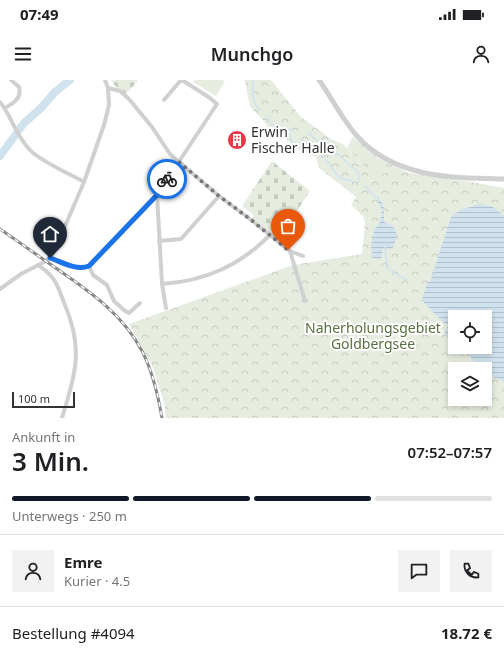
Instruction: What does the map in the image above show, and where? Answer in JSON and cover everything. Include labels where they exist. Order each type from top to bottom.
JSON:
[{"type":"street","points":[[5,108],[17,100],[20,95],[19,87],[11,80]]},
{"type":"street","points":[[0,289],[21,274],[50,258],[53,254],[84,182],[108,112],[108,88],[105,80]]},
{"type":"street","points":[[50,258],[75,267],[82,268],[89,266],[157,195],[217,104],[182,80],[164,100]]},
{"type":"street","points":[[319,80],[356,135],[372,150],[393,163],[416,171],[442,176],[504,179]]},
{"type":"street","points":[[108,88],[120,91],[129,99],[152,127],[170,154],[179,162],[219,196],[290,251],[303,256]]},
{"type":"street","points":[[0,102],[5,108],[17,133],[30,150],[38,157],[84,182]]},
{"type":"street","points":[[157,195],[162,284],[166,308]]},
{"type":"street","points":[[159,241],[181,239],[219,196]]},
{"type":"street","points":[[162,284],[191,281],[226,267],[254,250],[270,235]]},
{"type":"street","points":[[290,251],[305,301]]},
{"type":"street","points":[[38,265],[51,275],[57,286],[70,316],[76,340],[75,373],[62,418]]},
{"type":"street","points":[[89,266],[93,275],[106,285],[114,301],[125,311],[129,313],[140,303]]},
{"type":"green space","points":[[111,80],[138,81],[126,94],[116,87]]},
{"type":"green space","points":[[195,80],[225,81],[216,96],[193,82]]},
{"type":"green space","name":"Naherholungsgebiet Goldbergsee","points":[[244,80],[271,80],[301,117],[331,139],[343,144],[371,174],[403,172],[504,188],[504,418],[166,418],[164,403],[152,365],[129,324],[293,265],[362,254],[365,222],[363,216],[351,205],[356,197],[319,168],[316,157],[294,147],[282,135],[269,130],[263,120],[250,107]]},
{"type":"green space","points":[[353,137],[378,158],[409,173],[371,174],[347,148]]},
{"type":"green space","points":[[272,161],[310,191],[278,240],[252,218],[254,215],[242,206]]},
{"type":"water","points":[[378,197],[383,206],[384,222],[393,226],[396,232],[396,240],[392,249],[383,248],[381,259],[373,258],[371,247],[374,230],[380,222],[382,210],[377,201]]},
{"type":"water","points":[[480,204],[493,207],[504,216],[504,382],[492,376],[492,362],[473,362],[469,354],[492,354],[492,310],[448,310],[448,325],[444,323],[425,304],[422,299],[428,281],[430,282],[451,217],[460,210]]},
{"type":"water","points":[[448,325],[448,337],[445,336]]},
{"type":"waterway","points":[[0,156],[24,123],[40,109],[55,92],[70,80]]},
{"type":"waterway","points":[[253,80],[254,100],[255,104],[260,110]]},
{"type":"waterway","points":[[269,116],[269,122],[273,126],[293,130]]},
{"type":"waterway","points":[[287,130],[294,147],[318,154],[328,162],[338,176],[346,180],[353,181]]},
{"type":"waterway","points":[[309,133],[316,140],[322,142]]},
{"type":"waterway","points":[[329,147],[358,172],[359,181]]},
{"type":"waterway","points":[[365,186],[378,199]]},
{"type":"waterway","points":[[385,247],[387,267],[407,280]]},
{"type":"railway","points":[[0,229],[72,279],[117,316],[135,338],[142,351],[152,375],[162,418]]},
{"type":"way so far","points":[[167,179],[179,162],[219,196],[239,210],[288,250]]},
{"type":"place","name":"Erwin Fischer Halle","points":[[237,140]]},
{"type":"route","points":[[50,258],[75,267],[85,268],[89,266],[117,235],[157,195],[167,179]]}]
